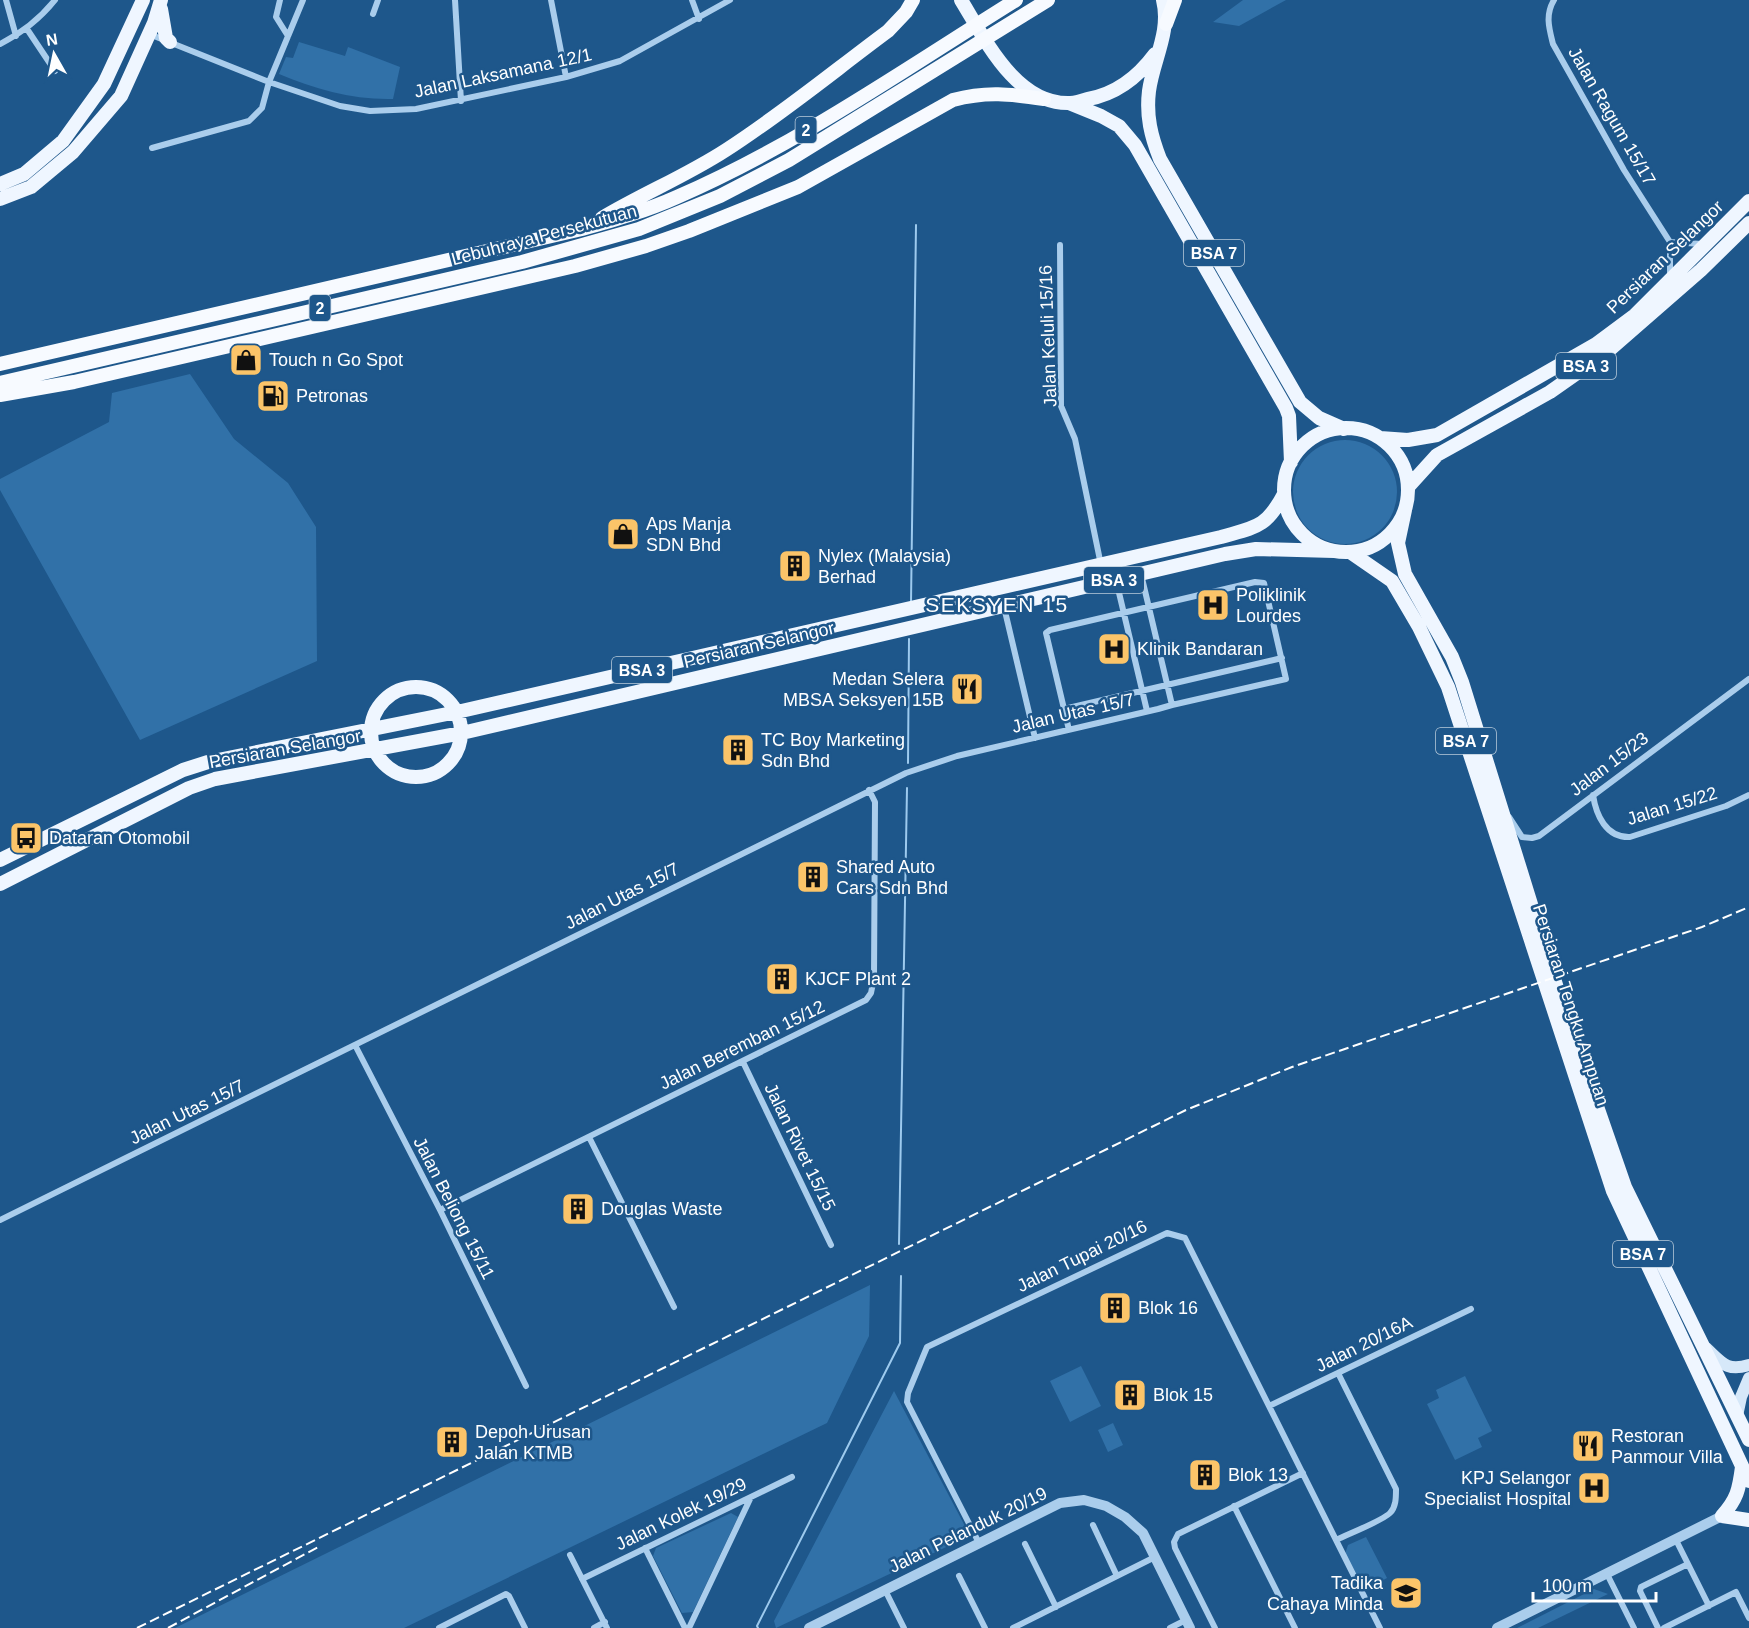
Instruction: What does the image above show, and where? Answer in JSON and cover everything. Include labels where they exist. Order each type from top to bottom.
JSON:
[{"type":"highway","points":[[582,229],[629,202],[677,179],[726,150],[888,31],[906,12],[912,0]]},
{"type":"highway","name":"Lebuhraya Persekutuan","points":[[0,364],[582,229],[632,214],[675,198],[761,156],[1016,0]]},
{"type":"highway","name":"Lebuhraya Persekutuan","points":[[0,383],[522,262],[639,229],[720,196],[789,160],[1048,0]]},
{"type":"highway","points":[[1166,24],[1175,0]]},
{"type":"highway","points":[[0,395],[84,380],[575,266],[668,238],[798,187],[953,100],[975,94],[1001,93],[1044,99]]},
{"type":"highway","points":[[575,266],[617,246],[639,229]]},
{"type":"main road","points":[[153,0],[143,19],[144,29],[160,38]]},
{"type":"main road","points":[[106,78],[138,41],[166,38],[153,0]]},
{"type":"main road","points":[[0,184],[24,174],[63,141],[106,78],[153,0]]},
{"type":"main road","points":[[961,0],[995,54],[1022,86],[1044,99],[1069,103],[1103,96],[1122,87],[1144,68],[1160,48],[1166,24],[1163,0]]},
{"type":"main road","points":[[0,199],[31,187],[73,152],[121,96],[143,47],[160,38]]},
{"type":"main road","name":"BSA 7","points":[[1160,48],[1149,90],[1148,113],[1150,133],[1160,159],[1300,402],[1320,418],[1344,429]]},
{"type":"main road","name":"BSA 7","points":[[1069,103],[1119,126],[1135,145],[1286,408],[1289,416],[1291,462]]},
{"type":"main road","name":"Persiaran Selangor","points":[[1380,438],[1408,440],[1437,435],[1596,344],[1635,315],[1749,201]]},
{"type":"main road","name":"Persiaran Selangor","points":[[1408,487],[1437,455],[1550,392],[1607,352],[1701,270],[1749,223]]},
{"type":"main road","points":[[1344,429],[1356,429],[1380,438],[1395,451],[1404,468],[1408,487],[1405,510],[1399,524],[1390,535],[1364,550],[1350,552],[1334,551],[1318,546],[1305,537],[1294,525],[1287,510],[1284,494],[1284,483],[1291,462],[1304,445],[1323,433],[1344,429]]},
{"type":"main road","name":"Persiaran Selangor","points":[[0,860],[189,768],[208,762],[457,712],[1221,537],[1258,526],[1274,514],[1284,494]]},
{"type":"main road","name":"Persiaran Tengku Ampuan","points":[[1405,510],[1398,543],[1405,574],[1452,657],[1462,682],[1499,798],[1542,956],[1613,1191],[1749,1481]]},
{"type":"main road","name":"Persiaran Selangor","points":[[0,884],[202,783],[462,733],[1225,554],[1256,549],[1334,551]]},
{"type":"main road","name":"Persiaran Tengku Ampuan","points":[[1350,552],[1392,581],[1439,665],[1542,956]]},
{"type":"main road","points":[[421,687],[436,691],[448,700],[457,712],[462,733],[451,761],[439,771],[425,776],[410,776],[396,772],[384,763],[375,751],[371,729],[374,716],[381,703],[392,694],[405,688],[421,687]]},
{"type":"main road","name":"Persiaran Tengku Ampuan","points":[[1561,1018],[1625,1187],[1749,1440]]},
{"type":"main road","points":[[1701,1343],[1722,1364],[1732,1368],[1749,1365]]},
{"type":"main road","points":[[1737,1416],[1741,1397],[1749,1378]]},
{"type":"main road","points":[[1722,1516],[1735,1502],[1742,1467]]},
{"type":"main road","points":[[1722,1516],[1749,1520]]},
{"type":"street","points":[[6,0],[16,36]]},
{"type":"street","points":[[0,44],[27,29],[44,14],[55,0]]},
{"type":"street","points":[[280,0],[275,13],[276,20],[288,36]]},
{"type":"street","points":[[152,148],[249,121],[262,108],[269,82],[303,0]]},
{"type":"street","points":[[373,14],[378,0]]},
{"type":"street","points":[[454,0],[461,101]]},
{"type":"street","points":[[551,0],[566,78]]},
{"type":"street","points":[[692,0],[699,19]]},
{"type":"street","name":"Jalan Laksamana 12/1","points":[[160,38],[269,82],[340,106],[370,111],[423,108],[566,78],[620,61],[730,0]]},
{"type":"street","name":"Jalan Ragum 15/17","points":[[1554,0],[1548,24],[1553,44],[1624,170],[1670,242]]},
{"type":"street","points":[[27,29],[55,71]]},
{"type":"street","points":[[1670,279],[1670,242],[1706,244]]},
{"type":"street","name":"Jalan Keluli 15/16","points":[[1060,245],[1061,406],[1075,439],[1101,565]]},
{"type":"street","points":[[1141,574],[1172,705]]},
{"type":"street","points":[[1116,580],[1147,711]]},
{"type":"street","points":[[1064,709],[1282,658],[1264,583],[1255,582],[1050,630],[1046,633],[1064,709],[1069,730]]},
{"type":"street","points":[[1004,606],[1035,738]]},
{"type":"street","name":"Jalan Utas 15/7","points":[[0,1220],[916,768],[957,756],[1286,679],[1282,658]]},
{"type":"street","name":"Jalan 15/23","points":[[1499,798],[1522,837],[1539,836],[1749,679]]},
{"type":"street","name":"Jalan Beremban 15/12","points":[[440,1210],[866,1000],[871,993],[874,978],[874,802],[869,790]]},
{"type":"street","name":"Jalan 15/22","points":[[1593,795],[1595,807],[1607,829],[1615,835],[1630,837],[1726,806],[1749,795]]},
{"type":"street","name":"Jalan Beliong 15/11","points":[[355,1045],[440,1210],[526,1386]]},
{"type":"street","name":"Jalan Rivet 15/15","points":[[742,1062],[831,1245]]},
{"type":"street","points":[[589,1137],[674,1307]]},
{"type":"street","name":"Jalan Tupai 20/16","points":[[979,1543],[907,1402],[908,1393],[927,1347],[1164,1233],[1185,1238],[1380,1628]]},
{"type":"street","name":"Jalan 20/16A","points":[[1269,1406],[1471,1309]]},
{"type":"street","points":[[1336,1540],[1389,1514],[1396,1497],[1396,1490],[1338,1373]]},
{"type":"street","points":[[1215,1628],[1174,1542],[1178,1534],[1303,1473]]},
{"type":"street","name":"Jalan Kolek 19/29","points":[[582,1579],[792,1477]]},
{"type":"street","points":[[687,1628],[752,1496]]},
{"type":"street","name":"Jalan Pelanduk 20/19","points":[[809,1628],[825,1624],[885,1590],[1060,1503],[1084,1500],[1106,1506],[1125,1517],[1143,1533],[1188,1624]]},
{"type":"street","points":[[1234,1506],[1295,1628]]},
{"type":"street","points":[[1497,1628],[1722,1516]]},
{"type":"street","points":[[1093,1525],[1117,1576]]},
{"type":"street","points":[[1676,1540],[1709,1606]]},
{"type":"street","points":[[1025,1544],[1056,1606]]},
{"type":"street","points":[[645,1548],[687,1628]]},
{"type":"street","points":[[570,1555],[606,1625],[594,1628]]},
{"type":"street","points":[[1012,1628],[1155,1557]]},
{"type":"street","points":[[1658,1628],[1640,1591],[1641,1587],[1688,1564]]},
{"type":"street","points":[[1607,1574],[1634,1628]]},
{"type":"street","points":[[959,1576],[985,1628]]},
{"type":"street","points":[[885,1590],[904,1628]]},
{"type":"street","points":[[1668,1627],[1736,1592],[1749,1618]]},
{"type":"street","points":[[439,1628],[506,1594],[525,1628]]},
{"type":"street","points":[[1170,1628],[1188,1624]]},
{"type":"shaded area","points":[[1243,0],[1286,0],[1239,26],[1213,22]]},
{"type":"shaded area","points":[[299,42],[345,56],[348,47],[400,67],[393,99],[363,98],[334,92],[279,74],[286,57],[293,58]]},
{"type":"shaded area","points":[[190,374],[234,439],[288,483],[316,527],[317,661],[140,740],[0,490],[0,479],[109,422],[112,393]]},
{"type":"shaded area","points":[[1345,440],[1365,444],[1382,455],[1393,472],[1397,492],[1393,512],[1382,529],[1365,540],[1345,544],[1325,540],[1308,529],[1297,512],[1293,492],[1297,472],[1308,455],[1325,444]]},
{"type":"shaded area","points":[[870,1285],[869,1336],[827,1423],[404,1628],[175,1628]]},
{"type":"shaded area","points":[[1081,1366],[1101,1406],[1070,1422],[1050,1381]]},
{"type":"shaded area","points":[[1465,1376],[1492,1431],[1478,1438],[1482,1447],[1455,1460],[1427,1404],[1439,1398],[1436,1390]]},
{"type":"shaded area","points":[[894,1391],[967,1530],[963,1539],[776,1628],[774,1621]]},
{"type":"shaded area","points":[[1113,1423],[1123,1445],[1108,1452],[1098,1430]]},
{"type":"shaded area","points":[[731,1513],[738,1517],[693,1612],[682,1613],[653,1556],[656,1548]]},
{"type":"shaded area","points":[[1366,1537],[1387,1578],[1363,1591],[1345,1554],[1348,1545]]},
{"type":"shaded area","points":[[1594,1589],[1608,1594],[1538,1628],[1517,1628]]},
{"type":"waterway","points":[[911,603],[916,225]]},
{"type":"waterway","points":[[908,763],[909,639]]},
{"type":"waterway","points":[[899,1244],[907,788]]},
{"type":"waterway","points":[[758,1628],[900,1343],[901,1276]]},
{"type":"railway","points":[[137,1628],[1186,1110],[1292,1067],[1702,927],[1749,907]]},
{"type":"railway","points":[[168,1628],[320,1546]]},
{"type":"place","name":"Touch n Go Spot","points":[[246,360]]},
{"type":"place","name":"Petronas","points":[[273,396]]},
{"type":"place","name":"Aps Manja SDN Bhd","points":[[623,534]]},
{"type":"place","name":"Nylex (Malaysia) Berhad","points":[[795,566]]},
{"type":"place","name":"Poliklinik Lourdes","points":[[1213,605]]},
{"type":"place","name":"Klinik Bandaran","points":[[1114,649]]},
{"type":"place","name":"Medan Selera MBSA Seksyen 15B","points":[[967,689]]},
{"type":"place","name":"TC Boy Marketing Sdn Bhd","points":[[738,750]]},
{"type":"place","name":"Dataran Otomobil","points":[[26,838]]},
{"type":"place","name":"Shared Auto Cars Sdn Bhd","points":[[813,877]]},
{"type":"place","name":"KJCF Plant 2","points":[[782,979]]},
{"type":"place","name":"Douglas Waste","points":[[578,1209]]},
{"type":"place","name":"Blok 16","points":[[1115,1308]]},
{"type":"place","name":"Blok 15","points":[[1130,1395]]},
{"type":"place","name":"Depoh Urusan Jalan KTMB","points":[[452,1442]]},
{"type":"place","name":"Restoran Panmour Villa","points":[[1588,1446]]},
{"type":"place","name":"Blok 13","points":[[1205,1475]]},
{"type":"place","name":"KPJ Selangor Specialist Hospital","points":[[1594,1488]]},
{"type":"place","name":"Tadika Cahaya Minda","points":[[1406,1593]]},
{"type":"district","name":"SEKSYEN 15","points":[[997,604]]}]
